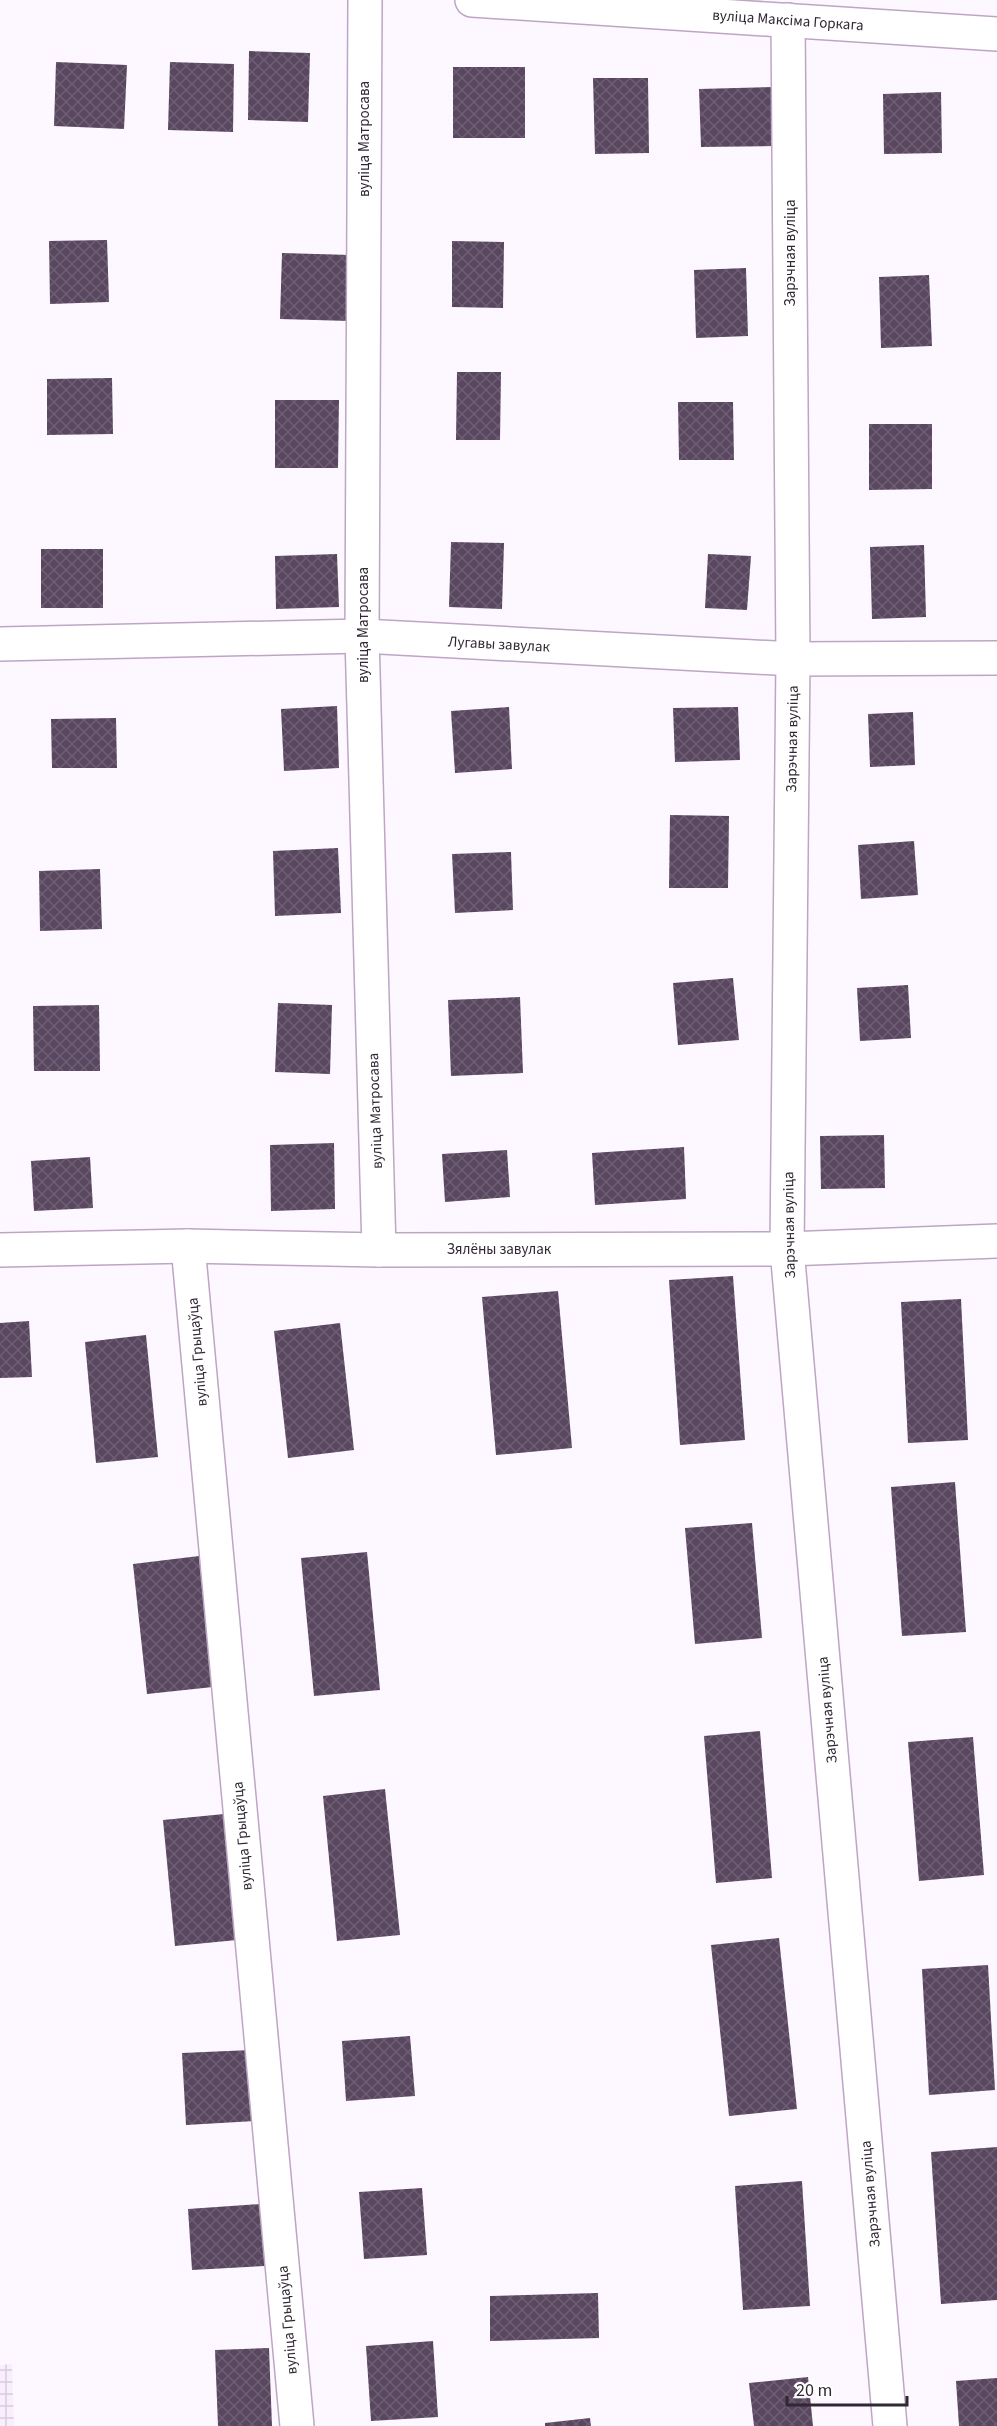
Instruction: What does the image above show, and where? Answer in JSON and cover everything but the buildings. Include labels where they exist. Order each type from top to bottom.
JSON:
[{"type":"street","name":"вуліца Матросава","points":[[365,0],[362,636],[379,1250]]},
{"type":"street","name":"вуліца Максіма Горкага","points":[[472,0],[997,34]]},
{"type":"street","name":"Зарэчная вуліца","points":[[788,20],[793,659],[787,1249],[890,2426]]},
{"type":"street","name":"Лугавы завулак","points":[[0,644],[362,636],[793,659],[997,658]]},
{"type":"street","name":"Зялёны завулак","points":[[0,1250],[188,1246],[379,1250],[787,1249],[997,1241]]},
{"type":"street","name":"вуліца Грыцаўца","points":[[188,1246],[297,2426]]},
{"type":"shaded area","points":[[12,2364],[14,2426],[0,2426],[0,2365]]}]
